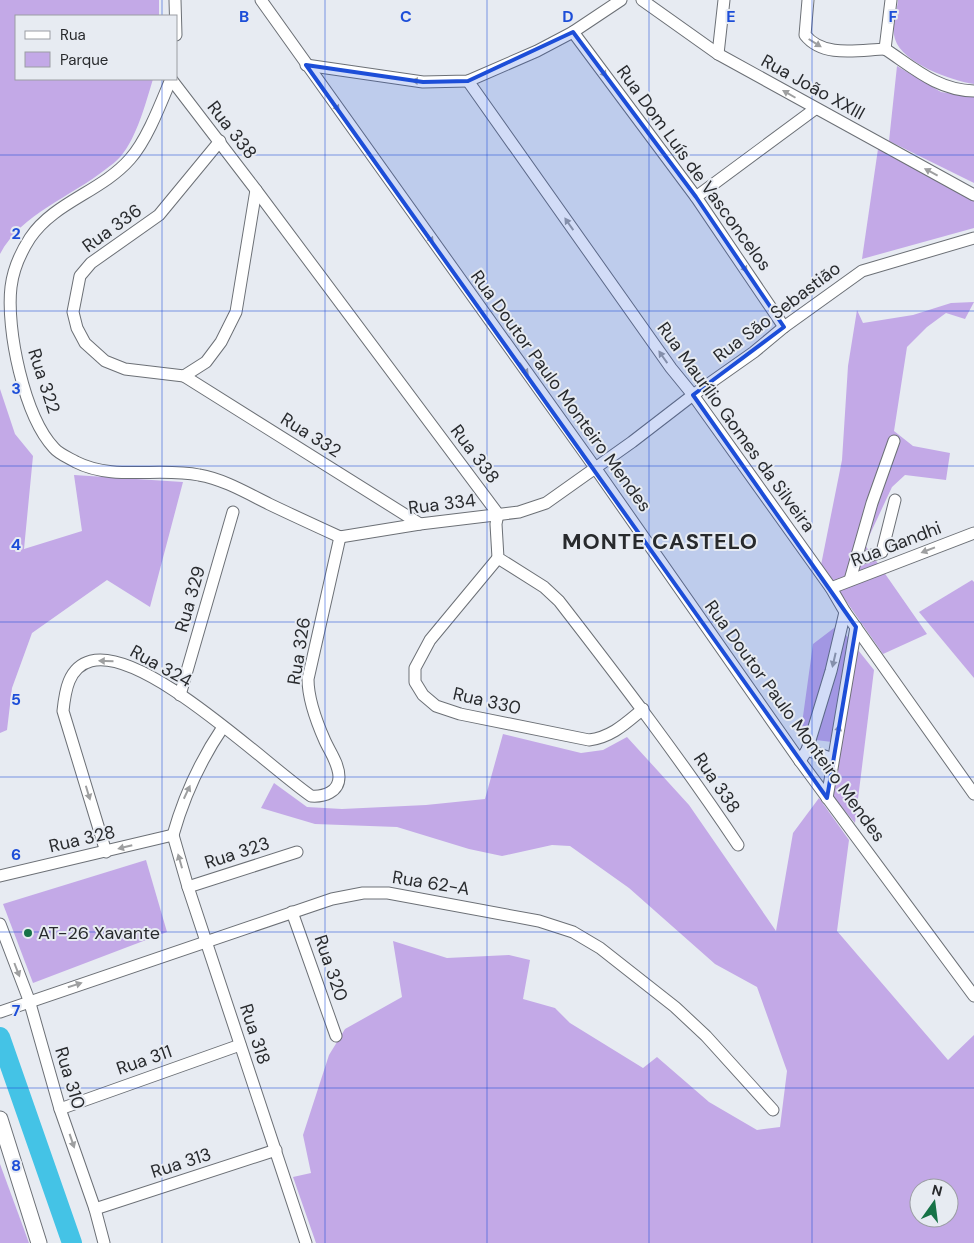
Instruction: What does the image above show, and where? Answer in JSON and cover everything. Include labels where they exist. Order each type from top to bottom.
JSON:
[{"type":"street","points":[[175,0],[175,15]]},
{"type":"street","name":"Rua Doutor Paulo Monteiro Mendes","points":[[261,0],[306,66],[596,469],[800,761],[974,996]]},
{"type":"street","points":[[306,66],[423,82],[468,81],[506,66],[573,32],[621,0]]},
{"type":"street","name":"Rua João XXIII","points":[[642,0],[718,54],[974,195]]},
{"type":"street","points":[[718,54],[724,0]]},
{"type":"street","points":[[808,0],[805,34],[812,43],[838,51],[885,49],[934,82],[962,90],[974,91]]},
{"type":"street","points":[[885,49],[891,0]]},
{"type":"street","name":"Rua Dom Luís de Vasconcelos","points":[[573,32],[696,197],[784,327]]},
{"type":"street","name":"Rua 322","points":[[171,80],[154,119],[130,159],[93,189],[47,218],[26,244],[16,267],[11,286],[10,307],[15,350],[25,393],[42,432],[55,449],[78,463],[112,472],[200,475],[226,484],[340,537]]},
{"type":"street","name":"Rua 338","points":[[172,80],[498,514]]},
{"type":"street","name":"Rua Maurílio Gomes da Silveira","points":[[468,81],[670,368],[693,395],[831,588],[845,612],[974,794]]},
{"type":"street","points":[[696,197],[815,109]]},
{"type":"street","name":"Rua 336","points":[[184,376],[124,369],[105,361],[86,343],[77,328],[73,312],[75,293],[80,276],[91,263],[159,215],[220,142]]},
{"type":"street","points":[[184,376],[206,362],[221,342],[236,312],[256,190]]},
{"type":"street","name":"Rua São Sebastião","points":[[596,469],[693,395],[754,352],[784,327],[862,271],[974,238]]},
{"type":"street","name":"Rua 332","points":[[184,376],[420,524]]},
{"type":"street","points":[[850,580],[872,503],[894,441]]},
{"type":"street","name":"Rua 334","points":[[340,537],[532,509],[546,503],[596,469]]},
{"type":"street","points":[[856,560],[882,552],[895,500]]},
{"type":"street","name":"Rua 329","points":[[180,695],[233,512]]},
{"type":"street","points":[[498,514],[496,524],[498,558]]},
{"type":"street","name":"Rua Gandhi","points":[[831,588],[974,533]]},
{"type":"street","name":"Rua 326","points":[[330,794],[336,786],[339,777],[336,762],[324,739],[308,693],[308,679],[340,537]]},
{"type":"street","name":"Rua 338","points":[[498,558],[544,587],[559,602],[643,709],[700,787],[738,845]]},
{"type":"street","name":"Rua 330","points":[[498,558],[430,640],[415,668],[415,682],[423,695],[436,706],[460,714],[589,740],[602,738],[614,732],[643,709]]},
{"type":"street","points":[[800,761],[807,750],[831,671],[845,612]]},
{"type":"street","points":[[827,798],[856,627]]},
{"type":"street","name":"Rua 324","points":[[106,852],[63,711],[65,690],[71,676],[80,666],[90,661],[117,661],[138,670],[180,695],[311,796],[319,797],[330,794]]},
{"type":"street","points":[[173,835],[181,805],[207,751],[223,727]]},
{"type":"street","points":[[807,750],[834,759]]},
{"type":"street","name":"Rua 328","points":[[0,876],[173,835]]},
{"type":"street","name":"Rua 318","points":[[173,835],[188,887],[306,1243]]},
{"type":"street","name":"Rua 323","points":[[188,887],[297,852]]},
{"type":"street","name":"Rua 62-A","points":[[0,1012],[29,1000],[332,899],[363,893],[388,893],[512,915],[572,932],[600,948],[675,1007],[706,1036],[773,1110]]},
{"type":"street","name":"Rua 320","points":[[292,912],[336,1036]]},
{"type":"street","name":"Rua 310","points":[[0,924],[29,1000],[60,1108],[96,1210],[104,1243]]},
{"type":"street","name":"Rua 311","points":[[60,1108],[240,1046]]},
{"type":"street","points":[[0,1120],[39,1243]]},
{"type":"street","name":"Rua 313","points":[[96,1210],[276,1150]]},
{"type":"highlighted area","points":[[573,32],[696,197],[784,327],[693,395],[856,627],[827,798],[306,65],[423,82],[468,81]]},
{"type":"green space","points":[[0,0],[159,0],[159,15],[15,15],[15,80],[153,80],[132,139],[119,158],[92,179],[34,216],[9,240],[0,254]]},
{"type":"green space","points":[[898,0],[974,0],[974,84],[941,75],[907,56],[900,48],[894,35]]},
{"type":"green space","points":[[897,66],[941,92],[974,97],[974,183],[889,141]]},
{"type":"green space","points":[[878,149],[974,201],[974,228],[862,259]]},
{"type":"green space","points":[[974,302],[965,319],[946,313],[927,327],[907,347],[894,431],[913,446],[950,453],[946,480],[905,475],[892,487],[865,545],[927,634],[883,654],[821,565],[842,460],[848,366],[857,310],[863,323],[913,315],[951,303]]},
{"type":"green space","points":[[0,389],[15,434],[33,456],[24,549],[82,531],[74,475],[183,482],[150,607],[107,580],[32,633],[12,688],[7,730],[0,733]]},
{"type":"green space","points":[[972,580],[974,582],[974,678],[919,612]]},
{"type":"green space","points":[[838,625],[874,670],[855,823],[830,793],[840,743],[800,738],[813,644]]},
{"type":"green space","points":[[503,734],[581,753],[603,750],[627,737],[689,805],[776,931],[793,833],[819,798],[849,840],[837,931],[948,1060],[974,1035],[974,1243],[316,1243],[293,1177],[311,1173],[303,1135],[329,1055],[345,1029],[402,997],[393,941],[447,958],[509,955],[530,960],[523,999],[555,1008],[570,1023],[643,1068],[657,1057],[709,1102],[757,1130],[780,1127],[787,1071],[757,987],[715,964],[629,888],[570,846],[552,845],[502,856],[469,849],[397,827],[315,824],[261,808],[274,783],[307,807],[342,809],[426,805],[485,799]]},
{"type":"green space","points":[[146,860],[167,932],[33,983],[3,904]]},
{"type":"green space","points":[[0,1164],[29,1243],[0,1243]]},
{"type":"waterway","points":[[0,1037],[72,1243]]},
{"type":"place","name":"AT-26 Xavante","points":[[28,933]]},
{"type":"district","name":"MONTE CASTELO","points":[[660,541]]}]
